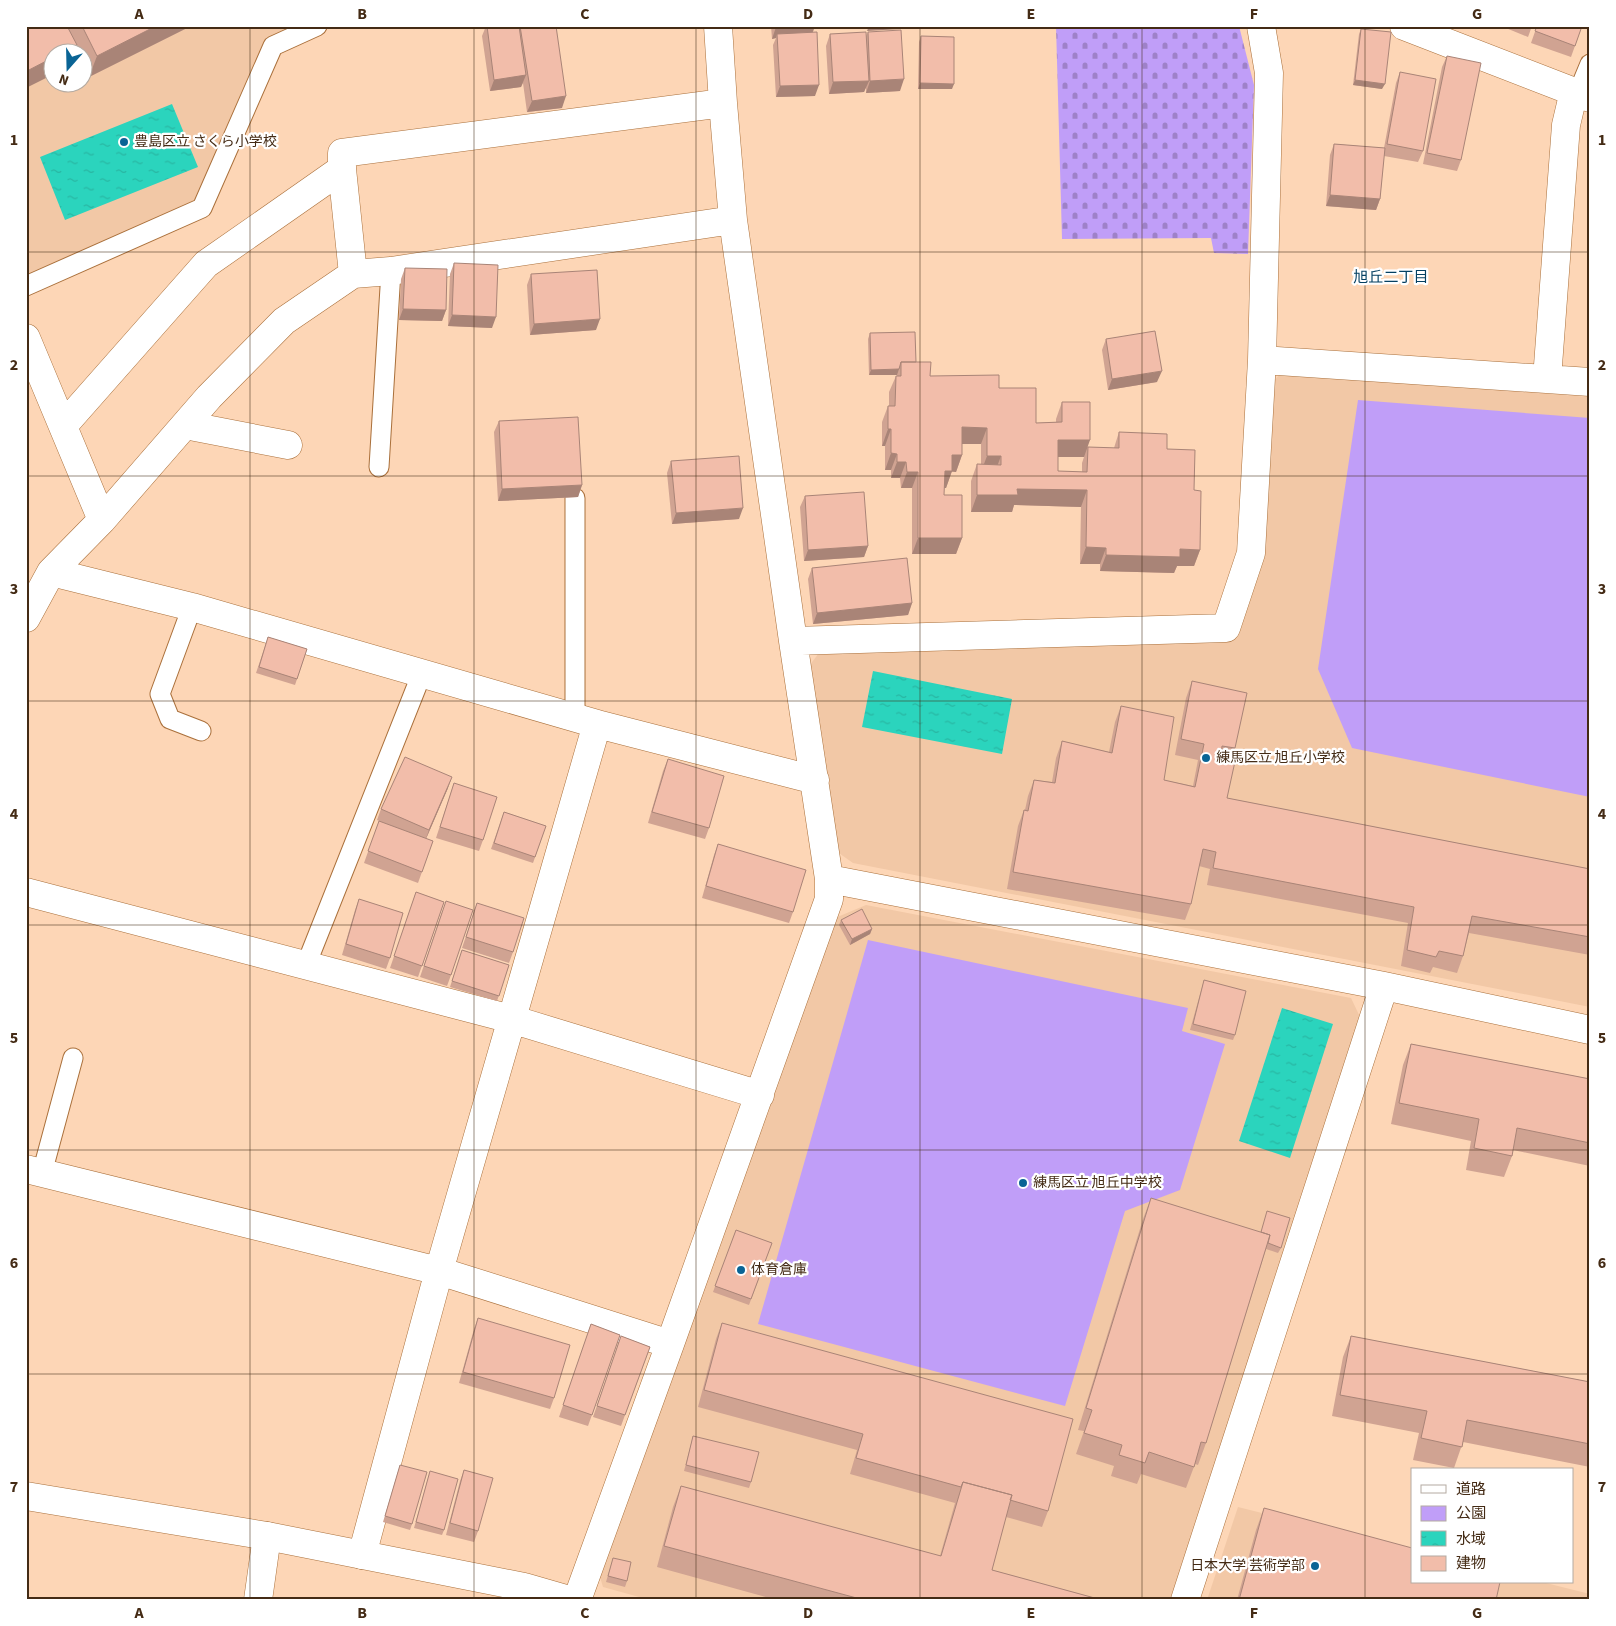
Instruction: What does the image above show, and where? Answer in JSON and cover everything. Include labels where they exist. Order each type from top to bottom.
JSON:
[{"type":"street","points":[[577,1600],[760,1096],[829,899],[829,879],[733,220],[718,26]]},
{"type":"street","points":[[793,641],[1226,628],[1251,553],[1262,360],[1269,74],[1261,26]]},
{"type":"street","points":[[1404,26],[1581,94],[1566,125],[1547,379]]},
{"type":"street","points":[[353,274],[342,153],[723,103]]},
{"type":"street","points":[[63,426],[206,264],[342,169]]},
{"type":"street","points":[[26,618],[51,572],[102,520],[209,397],[284,321],[353,274],[733,220]]},
{"type":"street","points":[[26,338],[102,520]]},
{"type":"street","points":[[1262,360],[1590,382]]},
{"type":"street","points":[[184,425],[288,445]]},
{"type":"street","points":[[51,572],[192,607],[586,721],[815,780]]},
{"type":"street","points":[[362,1555],[439,1271],[511,1018],[586,721]]},
{"type":"street","points":[[829,879],[1384,986],[1590,1030]]},
{"type":"street","points":[[26,892],[511,1018],[760,1096]]},
{"type":"street","points":[[1185,1600],[1384,986]]},
{"type":"street","points":[[34,1171],[439,1271],[670,1344]]},
{"type":"street","points":[[26,1496],[267,1536],[362,1555],[523,1594],[569,1600]]},
{"type":"street","points":[[258,1600],[267,1536]]},
{"type":"lane","points":[[26,286],[202,208],[272,46],[317,26]]},
{"type":"lane","points":[[1581,94],[1590,64]]},
{"type":"lane","points":[[379,466],[391,270]]},
{"type":"lane","points":[[575,498],[586,721]]},
{"type":"lane","points":[[192,607],[160,694],[170,719],[201,731]]},
{"type":"lane","points":[[306,964],[422,674]]},
{"type":"lane","points":[[34,1171],[73,1058]]},
{"type":"shaded area","name":"豊島区立 さくら小学校","points":[[26,26],[304,26],[264,43],[197,202],[26,275]]},
{"type":"shaded area","name":"練馬区立 旭丘小学校","points":[[1281,373],[1590,397],[1590,1007],[853,863],[836,851],[809,666],[819,653],[1233,639],[1273,382]]},
{"type":"shaded area","name":"練馬区立 旭丘中学校","points":[[866,905],[1351,998],[1361,1019],[1170,1600],[650,1600],[603,1587],[599,1574],[835,918]]},
{"type":"shaded area","name":"日本大学 芸術学部","points":[[1238,1507],[1411,1550],[1411,1584],[1550,1584],[1590,1594],[1590,1600],[1207,1600]]},
{"type":"green space","points":[[1056,26],[1239,26],[1254,85],[1248,254],[1214,253],[1211,238],[1062,239]]},
{"type":"green space","points":[[1358,400],[1590,418],[1590,797],[1352,748],[1318,669]]},
{"type":"green space","points":[[868,940],[1188,1008],[1182,1031],[1225,1044],[1180,1190],[1125,1211],[1065,1406],[758,1324]]},
{"type":"water","points":[[172,104],[198,167],[65,220],[40,157]]},
{"type":"water","points":[[873,671],[1012,699],[1002,754],[862,727]]},
{"type":"water","points":[[1282,1008],[1333,1024],[1290,1158],[1239,1141]]},
{"type":"building","points":[[26,26],[67,26],[75,42],[42,42],[42,63],[27,71]]},
{"type":"building","points":[[82,26],[156,26],[97,56],[92,42],[90,42]]},
{"type":"building","points":[[487,26],[519,26],[526,75],[494,80]]},
{"type":"building","points":[[520,26],[556,26],[566,96],[532,101]]},
{"type":"building","points":[[1537,26],[1582,26],[1575,46],[1535,31]]},
{"type":"building","points":[[1361,29],[1391,32],[1385,84],[1355,80]]},
{"type":"building","points":[[901,30],[904,79],[870,81],[868,32]]},
{"type":"building","points":[[817,32],[819,85],[780,86],[777,34]]},
{"type":"building","points":[[866,32],[869,81],[833,82],[830,34]]},
{"type":"building","points":[[921,36],[954,37],[954,84],[920,83]]},
{"type":"building","points":[[1447,56],[1481,63],[1461,160],[1427,153]]},
{"type":"building","points":[[1400,72],[1436,79],[1423,151],[1387,144]]},
{"type":"building","points":[[1334,144],[1385,148],[1380,199],[1330,195]]},
{"type":"building","points":[[454,263],[498,265],[496,317],[452,315]]},
{"type":"building","points":[[405,268],[447,269],[446,310],[403,309]]},
{"type":"building","points":[[597,270],[600,319],[534,324],[531,274]]},
{"type":"building","points":[[1155,331],[1162,371],[1112,379],[1106,339]]},
{"type":"building","points":[[915,332],[916,362],[901,362],[899,369],[871,370],[870,333]]},
{"type":"building","points":[[901,362],[931,362],[930,376],[999,375],[999,388],[1036,388],[1036,423],[1062,422],[1062,402],[1090,402],[1090,440],[1058,440],[1058,471],[1087,472],[1088,447],[1119,448],[1119,432],[1167,434],[1167,449],[1195,450],[1194,490],[1201,491],[1200,550],[1180,549],[1180,557],[1106,555],[1106,548],[1086,547],[1087,490],[1017,489],[1018,495],[977,495],[977,464],[1001,465],[1001,456],[987,456],[987,428],[962,427],[962,455],[952,455],[952,471],[945,471],[944,495],[962,495],[962,538],[918,538],[918,472],[907,472],[906,462],[897,462],[897,454],[891,453],[891,429],[888,429],[888,406],[895,406],[896,376],[901,376]]},
{"type":"building","points":[[578,417],[582,485],[502,489],[499,421]]},
{"type":"building","points":[[739,456],[743,508],[676,513],[671,461]]},
{"type":"building","points":[[864,492],[868,546],[808,550],[805,496]]},
{"type":"building","points":[[907,558],[912,603],[817,613],[812,568]]},
{"type":"building","points":[[268,637],[307,649],[297,679],[259,667]]},
{"type":"building","points":[[1192,681],[1247,693],[1235,748],[1222,746],[1221,755],[1236,757],[1227,798],[1590,869],[1590,937],[1472,916],[1463,956],[1439,951],[1436,957],[1407,950],[1414,907],[1213,868],[1216,852],[1203,849],[1191,904],[1013,872],[1024,810],[1028,811],[1034,780],[1055,783],[1062,741],[1112,753],[1121,706],[1174,717],[1164,780],[1195,787],[1204,744],[1181,739]]},
{"type":"building","points":[[405,757],[452,777],[429,830],[381,809]]},
{"type":"building","points":[[668,759],[724,776],[709,828],[652,812]]},
{"type":"building","points":[[454,783],[497,797],[483,840],[440,827]]},
{"type":"building","points":[[504,812],[546,826],[535,857],[494,843]]},
{"type":"building","points":[[379,821],[433,841],[422,872],[368,851]]},
{"type":"building","points":[[718,844],[806,870],[793,912],[706,886]]},
{"type":"building","points":[[416,892],[444,902],[422,966],[394,956]]},
{"type":"building","points":[[359,899],[403,913],[390,958],[346,944]]},
{"type":"building","points":[[446,901],[473,910],[451,975],[424,966]]},
{"type":"building","points":[[477,903],[524,918],[513,952],[466,937]]},
{"type":"building","points":[[862,909],[872,929],[852,939],[841,920]]},
{"type":"building","points":[[462,950],[509,965],[499,996],[452,981]]},
{"type":"building","points":[[1204,980],[1246,991],[1235,1035],[1193,1024]]},
{"type":"building","points":[[1411,1044],[1590,1079],[1590,1143],[1517,1128],[1512,1156],[1474,1148],[1479,1119],[1399,1103]]},
{"type":"building","points":[[1151,1198],[1270,1235],[1206,1443],[1201,1442],[1194,1467],[1149,1452],[1145,1463],[1119,1455],[1122,1445],[1084,1433],[1092,1410],[1086,1408]]},
{"type":"building","points":[[1267,1211],[1290,1218],[1281,1248],[1268,1243],[1270,1235],[1261,1232]]},
{"type":"building","name":"体育倉庫","points":[[736,1230],[772,1243],[751,1299],[715,1286]]},
{"type":"building","points":[[478,1318],[570,1345],[554,1398],[463,1372]]},
{"type":"building","points":[[722,1323],[1073,1419],[1048,1511],[1010,1500],[1012,1495],[963,1482],[961,1487],[856,1458],[863,1434],[704,1390]]},
{"type":"building","points":[[591,1324],[620,1335],[592,1415],[563,1405]]},
{"type":"building","points":[[621,1336],[650,1347],[625,1415],[597,1406]]},
{"type":"building","points":[[1351,1336],[1590,1382],[1590,1444],[1467,1420],[1462,1447],[1421,1438],[1427,1411],[1340,1395]]},
{"type":"building","points":[[693,1436],[759,1452],[751,1482],[686,1465]]},
{"type":"building","points":[[400,1465],[427,1472],[412,1524],[385,1516]]},
{"type":"building","points":[[464,1470],[493,1478],[478,1531],[450,1523]]},
{"type":"building","points":[[430,1471],[458,1479],[444,1530],[416,1522]]},
{"type":"building","points":[[963,1482],[1012,1495],[992,1570],[1102,1600],[864,1600],[664,1546],[681,1486],[941,1556]]},
{"type":"building","name":"日本大学 芸術学部","points":[[1264,1508],[1411,1548],[1411,1584],[1500,1584],[1496,1600],[1239,1600]]},
{"type":"building","points":[[613,1558],[631,1562],[627,1581],[608,1576]]},
{"type":"place","name":"豊島区立 さくら小学校","points":[[124,142]]},
{"type":"place","name":"練馬区立 旭丘小学校","points":[[1206,758]]},
{"type":"place","name":"練馬区立 旭丘中学校","points":[[1023,1183]]},
{"type":"place","name":"体育倉庫","points":[[741,1270]]},
{"type":"place","name":"日本大学 芸術学部","points":[[1315,1566]]},
{"type":"district","name":"旭丘二丁目","points":[[1391,277]]}]
